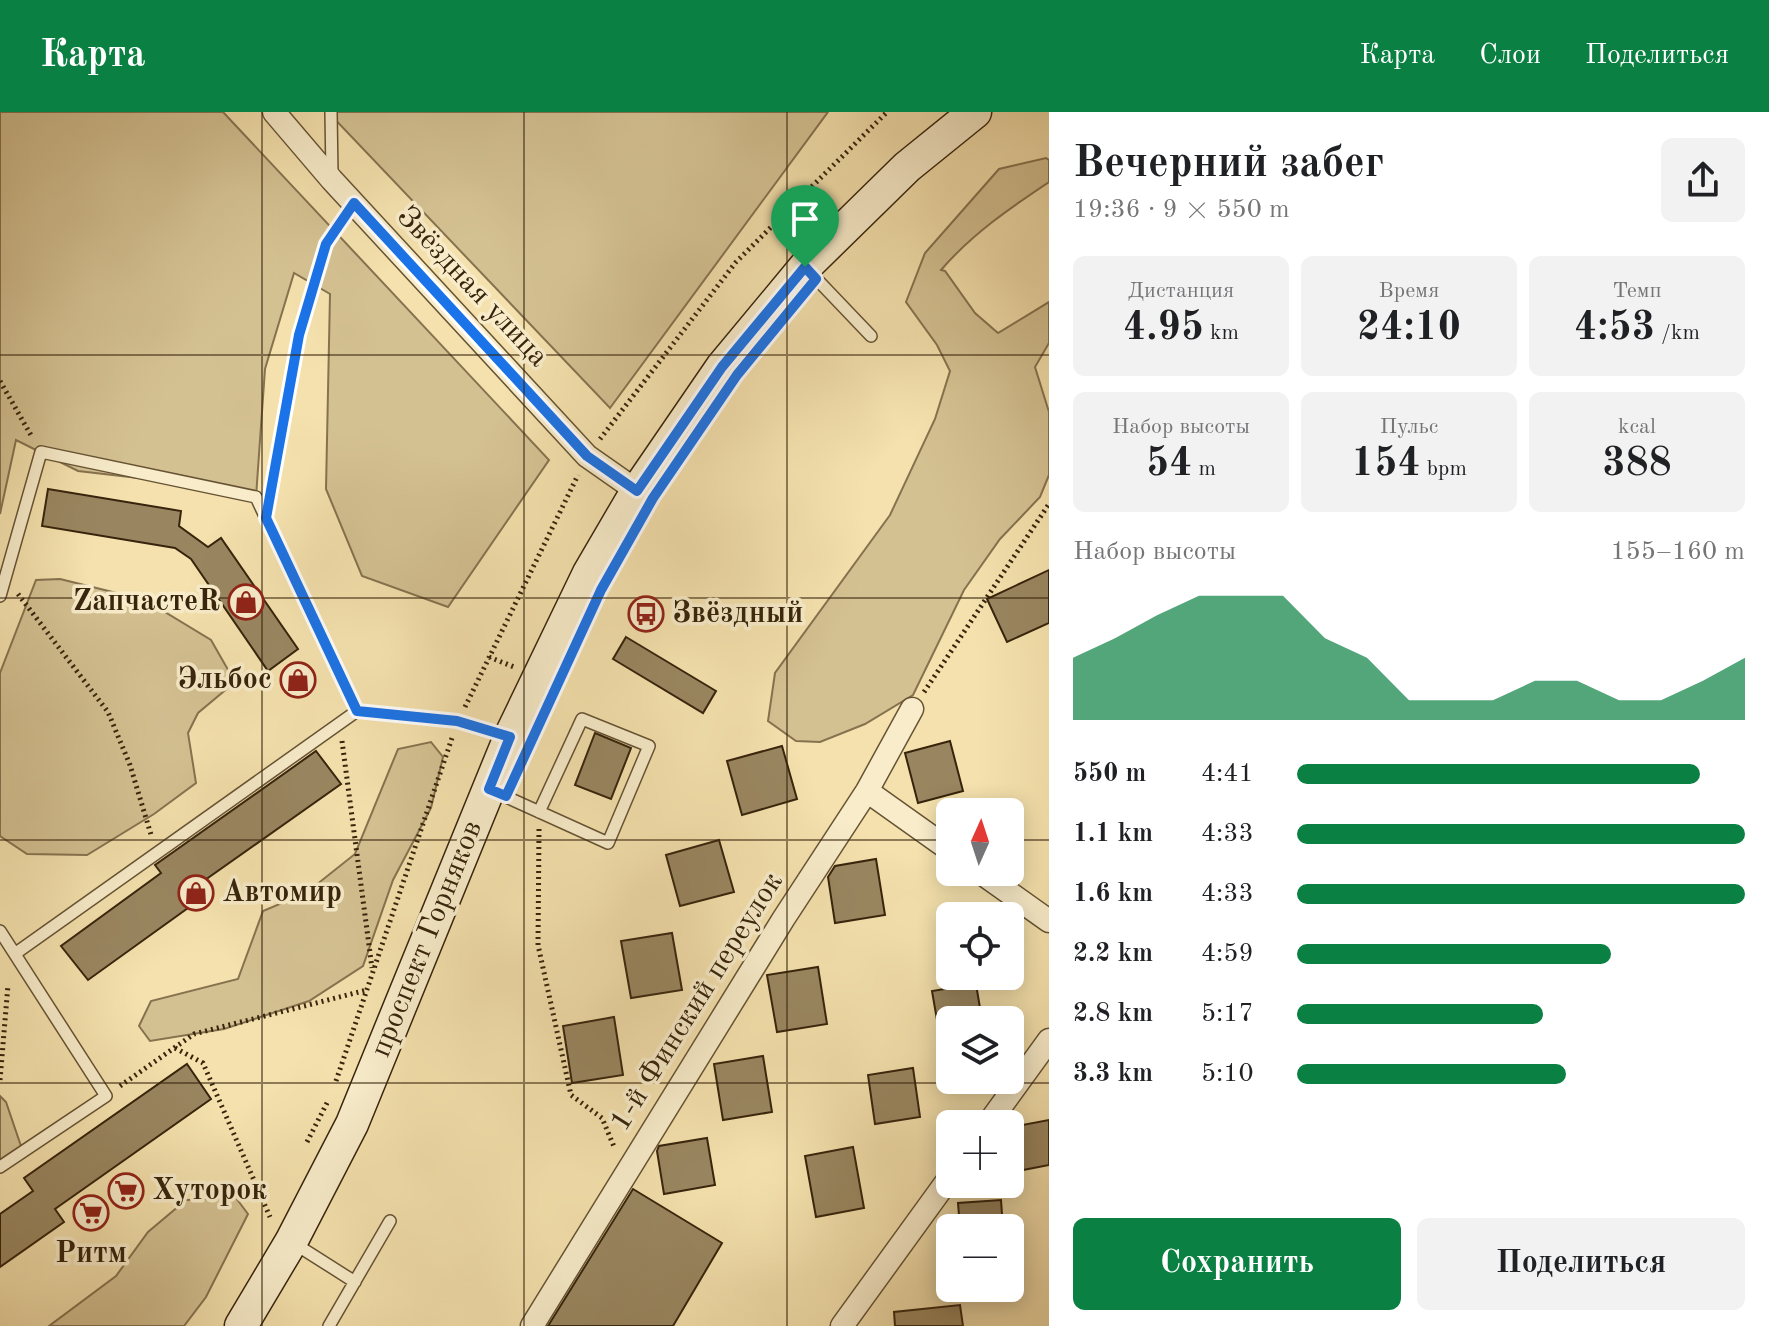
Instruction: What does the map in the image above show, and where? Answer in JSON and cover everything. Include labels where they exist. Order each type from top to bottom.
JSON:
[{"type":"main road","name":"проспект Горняков","points":[[241,1326],[291,1242],[352,1124],[510,737],[589,573],[637,491],[722,367],[805,267],[907,167],[975,112]]},
{"type":"street","name":"Звёздная улица","points":[[274,112],[332,180],[587,456],[637,491]]},
{"type":"street","name":"1-й Финский переулок","points":[[532,1326],[784,918],[867,791],[912,709]]},
{"type":"street","points":[[867,791],[936,840]]},
{"type":"street","points":[[1000,886],[1049,921]]},
{"type":"street","points":[[998,1110],[1049,1040]]},
{"type":"street","points":[[842,1326],[936,1196]]},
{"type":"lane","points":[[331,112],[332,180]]},
{"type":"lane","points":[[266,518],[299,335],[326,244],[354,203]]},
{"type":"lane","points":[[805,267],[871,336]]},
{"type":"lane","points":[[0,596],[41,452],[256,497],[357,711]]},
{"type":"lane","points":[[16,953],[357,711],[457,721],[510,737]]},
{"type":"lane","points":[[489,789],[539,812],[608,843],[649,746],[582,719],[539,812]]},
{"type":"lane","points":[[0,931],[106,1096],[0,1167]]},
{"type":"lane","points":[[329,1326],[390,1221]]},
{"type":"lane","points":[[291,1242],[355,1282]]},
{"type":"path","points":[[0,381],[41,452]]},
{"type":"path","points":[[912,709],[1049,504]]},
{"type":"path","points":[[4,578],[64,651],[108,712],[130,765],[157,853]]},
{"type":"path","points":[[339,724],[373,973]]},
{"type":"path","points":[[539,812],[538,945],[571,1095],[602,1118],[625,1175]]},
{"type":"path","points":[[0,1080],[8,985]]},
{"type":"path","points":[[106,1096],[194,1034],[367,990]]},
{"type":"path","points":[[175,1048],[203,1063],[270,1217]]},
{"type":"shaded area","points":[[0,112],[223,112],[549,460],[448,607],[362,576],[326,489],[330,294],[294,273],[265,369],[256,497],[173,482],[78,471],[16,440],[0,514]]},
{"type":"shaded area","points":[[328,112],[828,112],[610,408]]},
{"type":"shaded area","points":[[1046,158],[1049,160],[1049,182],[979,233],[941,270],[945,271],[975,313],[998,333],[1049,302],[1049,343],[1035,367],[1049,412],[1049,475],[1040,497],[1000,539],[964,590],[913,695],[865,724],[820,742],[796,741],[768,721],[775,673],[890,515],[935,419],[950,371],[937,345],[906,302],[925,253],[999,169]]},
{"type":"shaded area","points":[[60,579],[145,600],[211,640],[235,682],[198,713],[188,733],[196,783],[154,814],[87,855],[27,854],[0,836],[0,673],[36,580]]},
{"type":"shaded area","points":[[431,742],[443,757],[431,808],[393,880],[363,966],[309,1001],[224,1029],[150,1041],[139,1026],[151,1001],[238,979],[263,911],[306,893],[355,854],[398,749]]},
{"type":"shaded area","points":[[0,1096],[6,1102],[22,1149],[0,1164]]},
{"type":"shaded area","points":[[236,1198],[248,1214],[206,1297],[184,1326],[49,1326],[116,1276],[148,1232],[186,1200]]},
{"type":"building","points":[[48,489],[181,511],[179,526],[208,547],[221,538],[298,649],[268,671],[191,559],[175,548],[42,526]]},
{"type":"building","points":[[1049,570],[1049,623],[1007,642],[987,599]]},
{"type":"building","points":[[626,637],[716,691],[703,713],[613,659]]},
{"type":"building","points":[[595,733],[631,748],[611,799],[575,785]]},
{"type":"building","points":[[950,741],[963,791],[918,803],[905,753]]},
{"type":"building","points":[[782,746],[797,799],[742,815],[727,761]]},
{"type":"building","points":[[316,751],[341,784],[181,897],[188,908],[88,980],[61,946],[161,873],[155,865]]},
{"type":"building","points":[[719,840],[734,892],[680,906],[666,855]]},
{"type":"building","points":[[876,859],[885,915],[835,923],[828,877],[835,866]]},
{"type":"building","points":[[672,933],[682,990],[631,998],[621,941]]},
{"type":"building","points":[[818,967],[827,1024],[777,1032],[767,975]]},
{"type":"building","points":[[977,990],[980,1006],[936,1006],[936,1014],[932,991]]},
{"type":"building","points":[[614,1017],[623,1075],[572,1083],[563,1026]]},
{"type":"building","points":[[763,1056],[772,1112],[723,1120],[714,1064]]},
{"type":"building","points":[[187,1064],[211,1099],[55,1209],[64,1222],[0,1267],[0,1214],[33,1191],[24,1178]]},
{"type":"building","points":[[913,1068],[920,1117],[875,1124],[868,1075]]},
{"type":"building","points":[[1049,1120],[1049,1165],[1024,1170],[1024,1125]]},
{"type":"building","points":[[707,1138],[715,1185],[664,1194],[657,1151],[659,1146]]},
{"type":"building","points":[[853,1147],[864,1208],[816,1217],[805,1156]]},
{"type":"building","points":[[633,1189],[722,1243],[673,1326],[548,1326]]},
{"type":"building","points":[[1001,1200],[1002,1214],[959,1214],[958,1203]]},
{"type":"building","points":[[960,1305],[963,1326],[895,1326],[894,1312]]},
{"type":"place","name":"ZапчастеR","points":[[246,602]]},
{"type":"place","name":"Звёздный","points":[[646,614]]},
{"type":"place","name":"Эльбос","points":[[298,680]]},
{"type":"place","name":"Автомир","points":[[196,893]]},
{"type":"place","name":"Хуторок","points":[[126,1191]]},
{"type":"place","name":"Ритм","points":[[91,1213]]},
{"type":"route","points":[[354,203],[587,456],[637,491],[722,367],[805,267],[816,279],[737,375],[653,498],[601,590],[506,796],[489,789],[510,737],[457,721],[357,711],[266,518],[299,335],[326,244],[354,203]]}]
